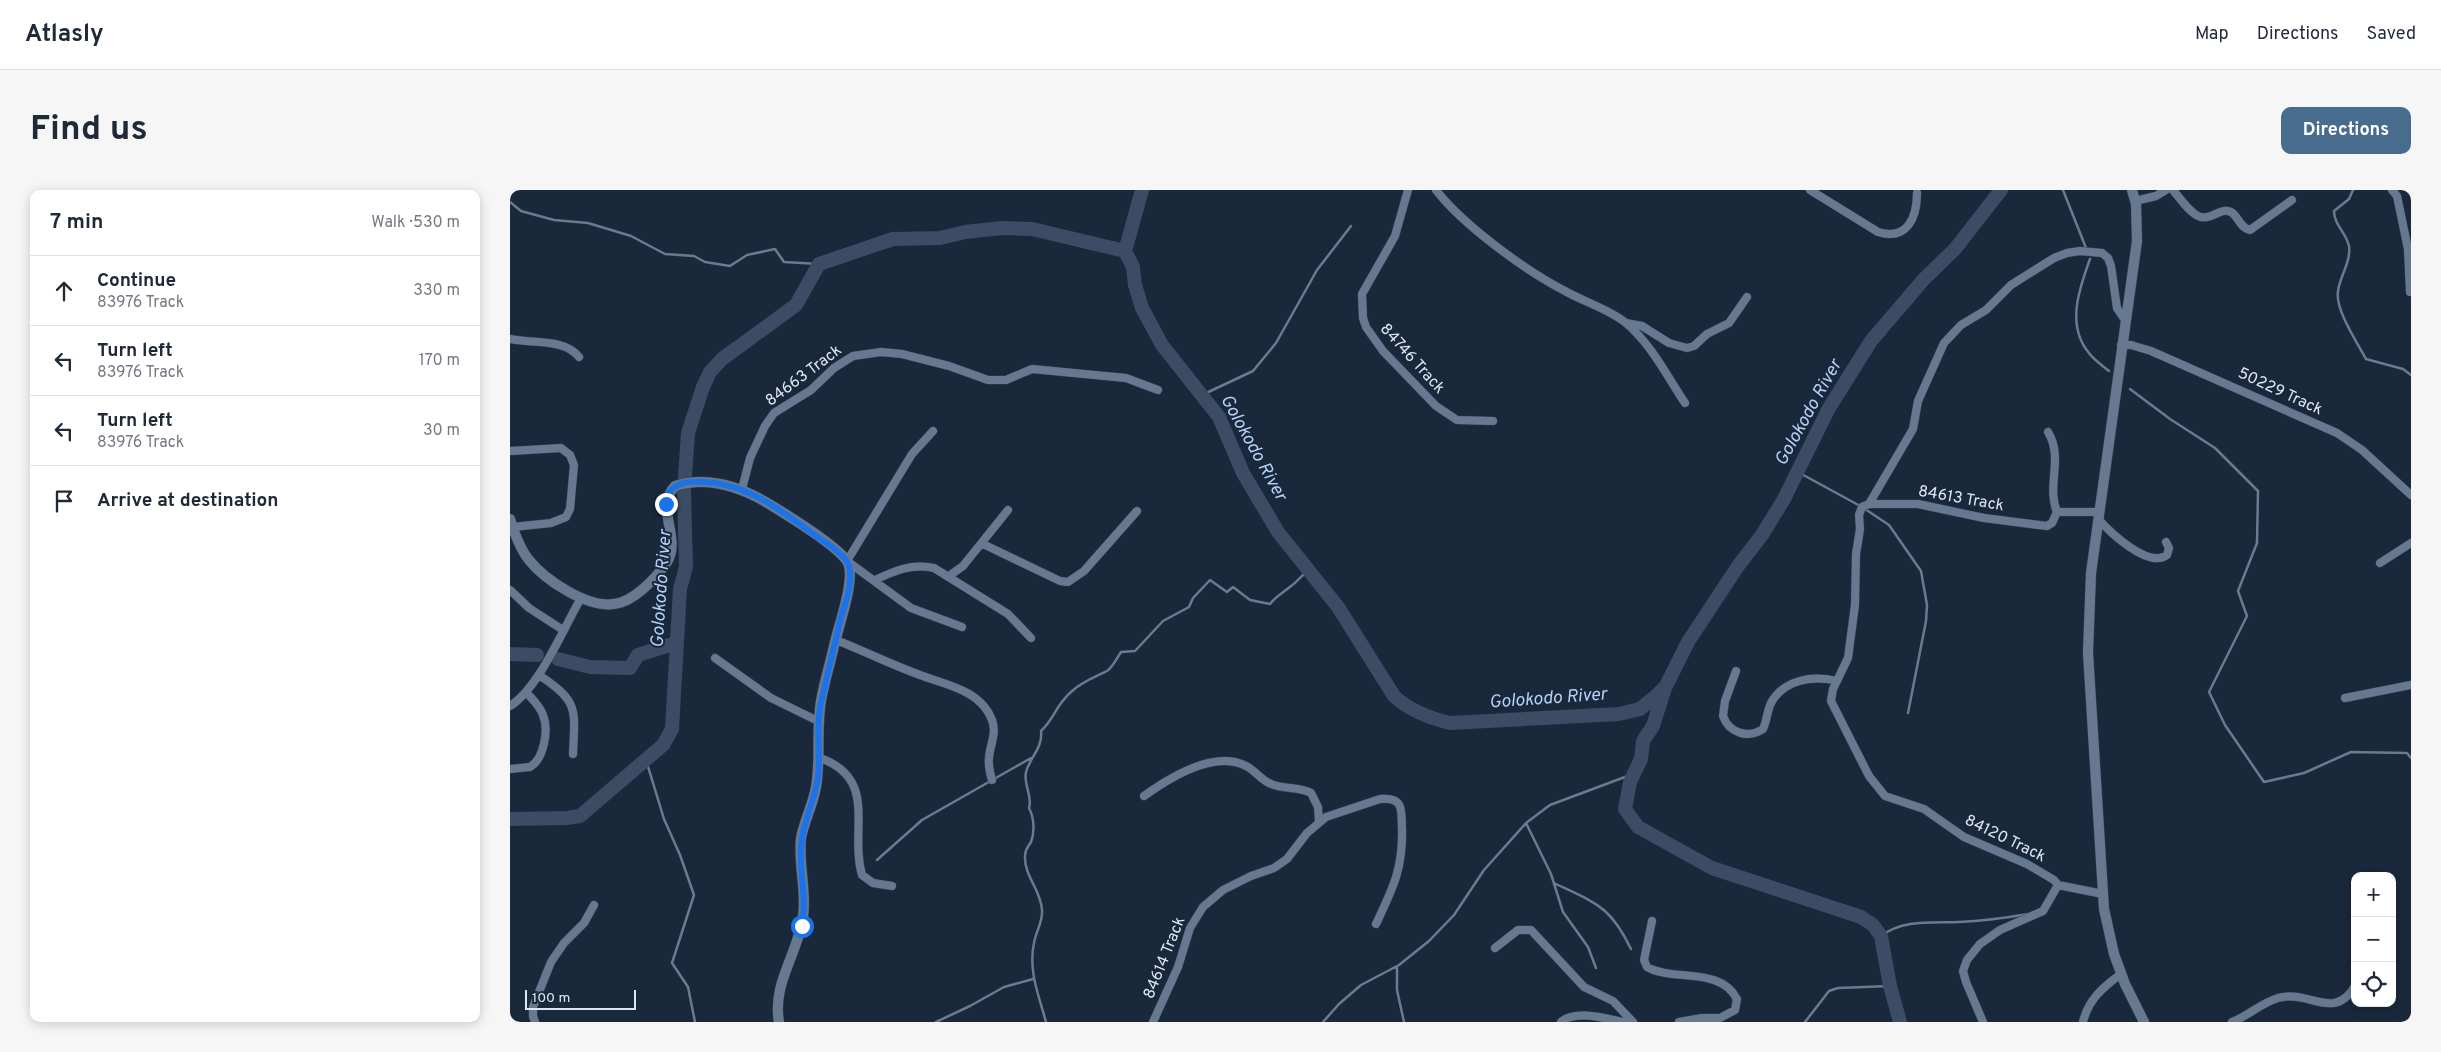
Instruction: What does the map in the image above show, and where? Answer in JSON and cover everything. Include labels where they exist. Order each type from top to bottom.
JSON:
[{"type":"street","name":"84746 Track","points":[[1408,190],[1395,236],[1362,294],[1362,318],[1372,339],[1436,406],[1457,420],[1493,421]]},
{"type":"street","points":[[1436,190],[1454,211],[1530,270],[1563,291],[1626,323],[1642,326],[1669,343],[1687,348],[1694,346],[1707,334],[1729,323],[1747,297]]},
{"type":"street","points":[[1810,190],[1878,232],[1887,235],[1902,230],[1914,218],[1917,193]]},
{"type":"street","points":[[2132,190],[2135,201],[2136,241],[2088,598],[2088,653],[2103,894],[2107,926],[2121,974],[2144,1022]]},
{"type":"street","points":[[2135,201],[2156,196],[2166,190]]},
{"type":"street","points":[[2173,190],[2196,215],[2206,217],[2228,211],[2234,214],[2243,227],[2250,230],[2292,200]]},
{"type":"street","points":[[2392,190],[2397,196],[2408,249],[2410,292]]},
{"type":"street","name":"84120 Track","points":[[2103,894],[2058,886],[2054,880],[2026,864],[1964,837],[1924,809],[1885,796],[1876,788],[1831,701],[1831,694],[1848,658],[1849,634],[1855,605],[1856,554],[1860,529],[1859,515],[1862,507],[1869,504],[1913,429],[1918,401],[1944,343],[1962,325],[1986,310],[2011,285],[2054,258],[2080,251],[2102,253],[2108,258],[2112,266],[2117,308],[2125,320]]},
{"type":"street","points":[[1626,323],[1647,345],[1685,403]]},
{"type":"street","points":[[510,338],[562,346],[572,350],[579,357]]},
{"type":"street","name":"50229 Track","points":[[2121,345],[2131,345],[2151,351],[2338,433],[2362,450],[2411,495]]},
{"type":"street","name":"84663 Track","points":[[742,489],[756,444],[774,413],[811,390],[825,375],[853,356],[881,352],[902,354],[988,380],[1006,380],[1032,369],[1117,377],[1139,382],[1158,390]]},
{"type":"street","points":[[779,1022],[777,1010],[778,992],[804,915],[801,838],[813,801],[820,758],[821,700],[848,593],[850,572],[847,561],[912,454],[934,430]]},
{"type":"street","points":[[2048,432],[2056,449],[2053,497],[2057,512],[2099,516],[2119,541],[2156,558],[2167,555],[2169,548],[2166,542]]},
{"type":"street","points":[[510,451],[561,448],[568,451],[574,465],[570,508],[566,516],[551,523],[511,523],[528,559],[540,571],[581,598],[602,604],[622,602],[636,594],[666,563],[671,548],[667,499],[675,486],[706,481],[742,489],[755,495],[794,520],[911,608],[962,627]]},
{"type":"street","name":"84613 Track","points":[[1869,504],[1918,504],[1984,518],[2047,526],[2052,523],[2057,512]]},
{"type":"street","points":[[949,576],[963,566],[1008,510]]},
{"type":"street","points":[[982,544],[1060,581],[1068,582],[1084,570],[1137,511]]},
{"type":"street","points":[[2380,563],[2411,543]]},
{"type":"street","points":[[875,580],[893,572],[923,566],[934,568],[1008,614],[1031,638]]},
{"type":"street","points":[[510,590],[529,608],[563,630]]},
{"type":"street","points":[[510,706],[526,692],[538,675],[581,598]]},
{"type":"street","points":[[836,640],[920,676],[944,682],[973,697],[986,709],[992,719],[994,731],[989,757],[992,780]]},
{"type":"street","points":[[716,658],[771,698],[820,722]]},
{"type":"street","points":[[1736,671],[1724,701],[1723,716],[1734,730],[1744,734],[1763,729],[1773,699],[1781,691],[1793,684],[1809,678],[1822,677],[1837,681]]},
{"type":"street","points":[[538,675],[562,691],[570,701],[574,715],[573,754]]},
{"type":"street","points":[[2344,698],[2411,686]]},
{"type":"street","points":[[510,769],[530,767],[541,756],[544,718],[538,706],[526,692]]},
{"type":"street","points":[[820,758],[833,763],[841,769],[856,789],[859,809],[858,854],[862,875],[873,882],[892,886]]},
{"type":"street","points":[[1144,796],[1169,778],[1188,770],[1206,764],[1237,762],[1250,768],[1269,783],[1311,793],[1318,807],[1319,822]]},
{"type":"street","name":"84614 Track","points":[[1152,1022],[1178,967],[1190,928],[1203,907],[1223,890],[1274,868],[1287,859],[1319,822],[1338,812],[1380,798],[1392,799],[1401,808],[1404,814],[1404,843],[1402,860],[1395,886],[1376,924]]},
{"type":"street","points":[[1983,1022],[1963,971],[1967,960],[1980,944],[1994,934],[2043,911],[2058,886]]},
{"type":"street","points":[[535,1022],[533,1007],[551,962],[556,953],[584,924],[594,906]]},
{"type":"street","points":[[1652,921],[1644,960],[1645,966],[1656,971],[1714,980],[1726,986],[1736,996],[1737,1005],[1732,1012],[1720,1020],[1702,1018],[1679,1022]]},
{"type":"street","points":[[1495,948],[1518,930],[1531,930],[1584,987],[1613,1001],[1633,1022]]},
{"type":"street","points":[[2083,1022],[2085,1014],[2096,994],[2121,974]]},
{"type":"street","points":[[2232,1022],[2271,1000],[2287,996],[2326,1004],[2339,1004],[2351,992]]},
{"type":"street","points":[[1561,1022],[1568,1018],[1585,1016],[1624,1022]]},
{"type":"waterway","points":[[1125,251],[1142,190]]},
{"type":"waterway","name":"Golokodo River","points":[[510,819],[580,816],[663,745],[672,729],[680,589],[686,567],[684,491],[688,433],[710,372],[722,359],[796,305],[819,264],[893,239],[940,238],[965,232],[1002,228],[1032,229],[1125,251],[1133,267],[1135,285],[1142,308],[1162,345],[1219,417],[1243,473],[1278,532],[1338,607],[1394,696],[1420,713],[1450,723],[1619,714],[1640,709],[1666,686],[1688,642],[1738,566],[1762,535],[1784,499],[1829,408],[1871,341],[1924,279],[1955,249],[2001,190]]},
{"type":"waterway","points":[[2063,190],[2086,248]]},
{"type":"waterway","points":[[2353,190],[2349,199],[2334,211],[2336,220],[2349,246],[2347,263],[2338,291],[2340,307],[2347,326],[2366,359],[2403,369],[2411,375]]},
{"type":"waterway","points":[[510,202],[521,211],[554,220],[588,223],[631,236],[665,254],[694,256],[705,262],[730,266],[747,255],[775,249],[784,262],[819,264]]},
{"type":"waterway","points":[[1202,395],[1253,371],[1276,343],[1317,270],[1351,226]]},
{"type":"waterway","points":[[2090,259],[2079,295],[2076,319],[2078,331],[2089,353],[2109,371]]},
{"type":"waterway","points":[[2130,389],[2170,419],[2215,448],[2258,491],[2257,543],[2238,591],[2247,616],[2209,692],[2225,725],[2264,782],[2304,773],[2351,752],[2407,753],[2411,758]]},
{"type":"waterway","points":[[1796,471],[1862,507],[1889,525],[1921,571],[1927,605],[1926,621],[1908,713]]},
{"type":"waterway","points":[[1046,1022],[1035,983],[1032,964],[1034,943],[1042,910],[1039,896],[1025,863],[1026,850],[1031,842],[1033,829],[1033,820],[1029,808],[1030,799],[1025,777],[1040,742],[1041,731],[1062,702],[1075,688],[1109,670],[1121,652],[1135,651],[1163,621],[1189,607],[1193,598],[1210,580],[1227,592],[1233,587],[1250,600],[1270,604],[1309,571]]},
{"type":"waterway","points":[[558,659],[590,667],[630,668],[638,655],[676,643]]},
{"type":"waterway","points":[[510,654],[537,655]]},
{"type":"waterway","points":[[1665,688],[1653,726],[1643,741],[1641,759],[1630,782],[1625,809],[1638,827],[1712,868],[1861,917],[1873,925],[1881,936],[1890,986],[1900,1022]]},
{"type":"waterway","points":[[877,860],[922,820],[1031,758]]},
{"type":"waterway","points":[[646,760],[664,819],[680,855],[694,895],[672,963],[688,987],[695,1022]]},
{"type":"waterway","points":[[1323,1022],[1339,1004],[1361,985],[1399,965],[1429,941],[1454,915],[1484,870],[1526,823],[1550,805],[1633,774]]},
{"type":"waterway","points":[[1526,823],[1551,874],[1563,912],[1588,947],[1596,968]]},
{"type":"waterway","points":[[1554,883],[1600,907],[1616,923],[1631,949]]},
{"type":"waterway","points":[[1881,936],[1908,924],[1976,921],[2028,914]]},
{"type":"waterway","points":[[1397,967],[1397,990],[1404,1022]]},
{"type":"waterway","points":[[936,1022],[1004,987],[1033,979]]},
{"type":"waterway","points":[[1805,1022],[1829,991],[1838,988],[1890,986]]},
{"type":"route","points":[[666,504],[669,493],[675,486],[688,482],[706,481],[742,489],[755,495],[794,520],[847,561],[849,567],[848,593],[821,700],[820,758],[816,790],[801,838],[800,853],[804,893],[802,926]]}]
